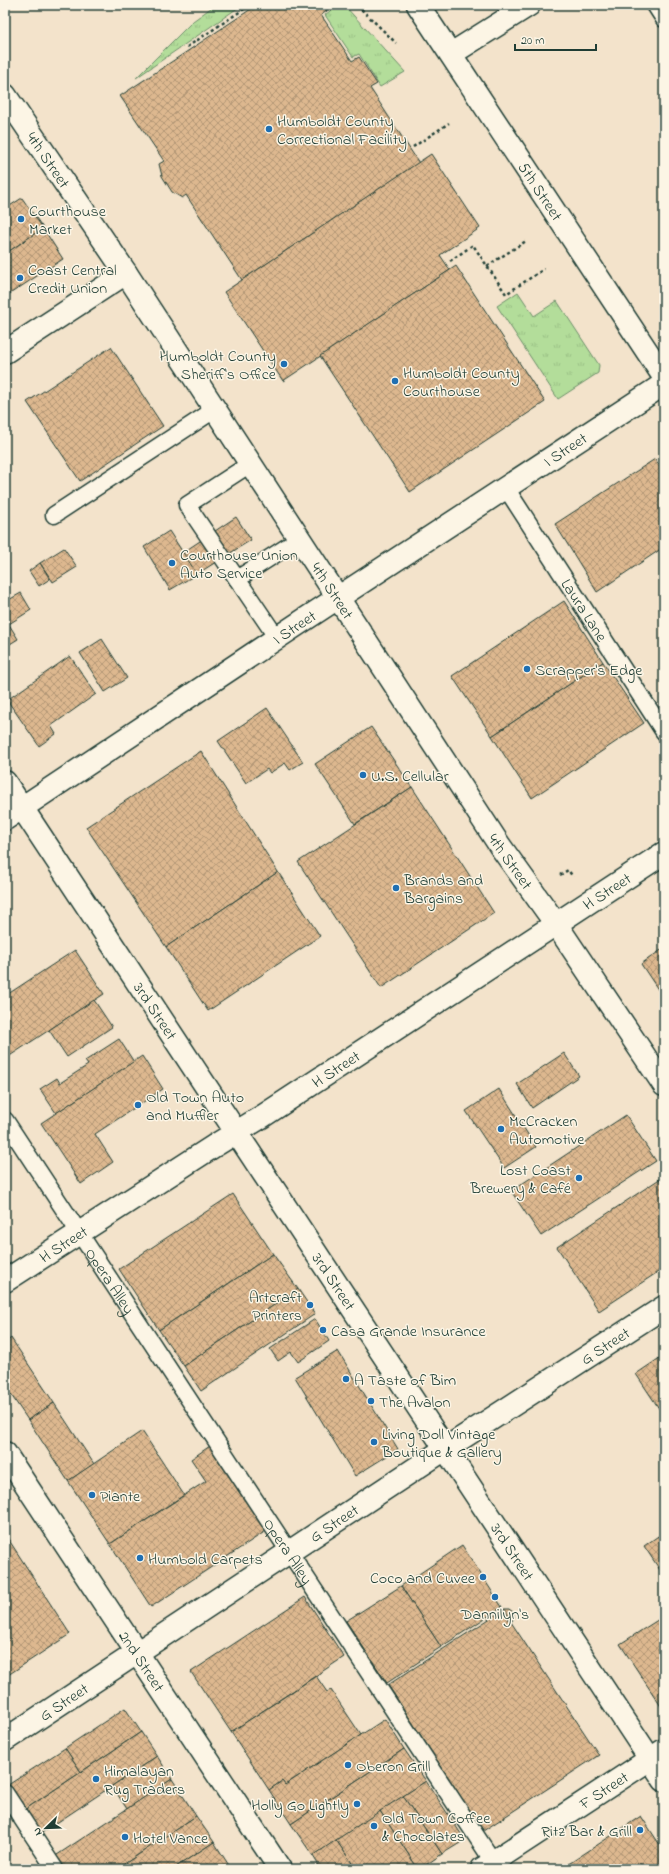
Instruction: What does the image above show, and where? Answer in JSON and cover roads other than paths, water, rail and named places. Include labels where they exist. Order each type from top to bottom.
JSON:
[{"type":"main road","name":"5th Street","points":[[418,5],[664,377]]},
{"type":"main road","points":[[451,54],[529,5]]},
{"type":"main road","name":"4th Street","points":[[5,95],[126,272],[214,410],[500,846],[556,924],[664,1085]]},
{"type":"main road","points":[[5,352],[126,272]]},
{"type":"main road","name":"I Street","points":[[14,813],[664,384]]},
{"type":"main road","name":"3rd Street","points":[[5,782],[14,813],[236,1132],[445,1449],[657,1754],[664,1780]]},
{"type":"main road","name":"H Street","points":[[5,1281],[664,853]]},
{"type":"main road","name":"G Street","points":[[5,1740],[445,1449],[664,1307]]},
{"type":"main road","name":"2nd Street","points":[[5,1453],[280,1869]]},
{"type":"main road","name":"F Street","points":[[491,1867],[657,1754]]},
{"type":"lane","points":[[655,5],[664,19]]},
{"type":"lane","points":[[54,515],[214,410]]},
{"type":"lane","points":[[250,464],[187,505],[277,638]]},
{"type":"lane","name":"Laura Lane","points":[[506,488],[664,732]]},
{"type":"lane","points":[[237,579],[299,540]]},
{"type":"lane","name":"Opera Alley","points":[[5,1120],[290,1552],[491,1867]]},
{"type":"lane","points":[[5,1793],[55,1869]]},
{"type":"place","name":"Humboldt County Correctional Facility","points":[[269,129]]},
{"type":"place","name":"Courthouse Market","points":[[21,219]]},
{"type":"place","name":"Coast Central Credit Union","points":[[20,278]]},
{"type":"place","name":"Humboldt County Sheriff's Office","points":[[284,364]]},
{"type":"place","name":"Humboldt County Courthouse","points":[[395,381]]},
{"type":"place","name":"Courthouse Union Auto Service","points":[[172,563]]},
{"type":"place","name":"Scrapper's Edge","points":[[527,669]]},
{"type":"place","name":"U.S. Cellular","points":[[363,775]]},
{"type":"place","name":"Brands and Bargains","points":[[396,888]]},
{"type":"place","name":"Old Town Auto and Muffler","points":[[138,1105]]},
{"type":"place","name":"McCracken Automotive","points":[[501,1129]]},
{"type":"place","name":"Lost Coast Brewery & Café","points":[[579,1178]]},
{"type":"place","name":"Artcraft Printers","points":[[310,1305]]},
{"type":"place","name":"Casa Grande Insurance","points":[[323,1330]]},
{"type":"place","name":"A Taste of Bim","points":[[346,1379]]},
{"type":"place","name":"The Avalon","points":[[371,1401]]},
{"type":"place","name":"Living Doll Vintage Boutique & Gallery","points":[[374,1442]]},
{"type":"place","name":"Piante","points":[[92,1495]]},
{"type":"place","name":"Humbold Carpets","points":[[140,1558]]},
{"type":"place","name":"Coco and Cuvee","points":[[483,1577]]},
{"type":"place","name":"Dannilyn's","points":[[495,1597]]},
{"type":"place","name":"Oberon Grill","points":[[348,1765]]},
{"type":"place","name":"Himalayan Rug Traders","points":[[96,1779]]},
{"type":"place","name":"Holly Go Lightly","points":[[357,1804]]},
{"type":"place","name":"Old Town Coffee & Chocolates","points":[[374,1826]]},
{"type":"place","name":"Ritz Bar & Grill","points":[[640,1830]]},
{"type":"place","name":"Hotel Vance","points":[[125,1837]]}]
